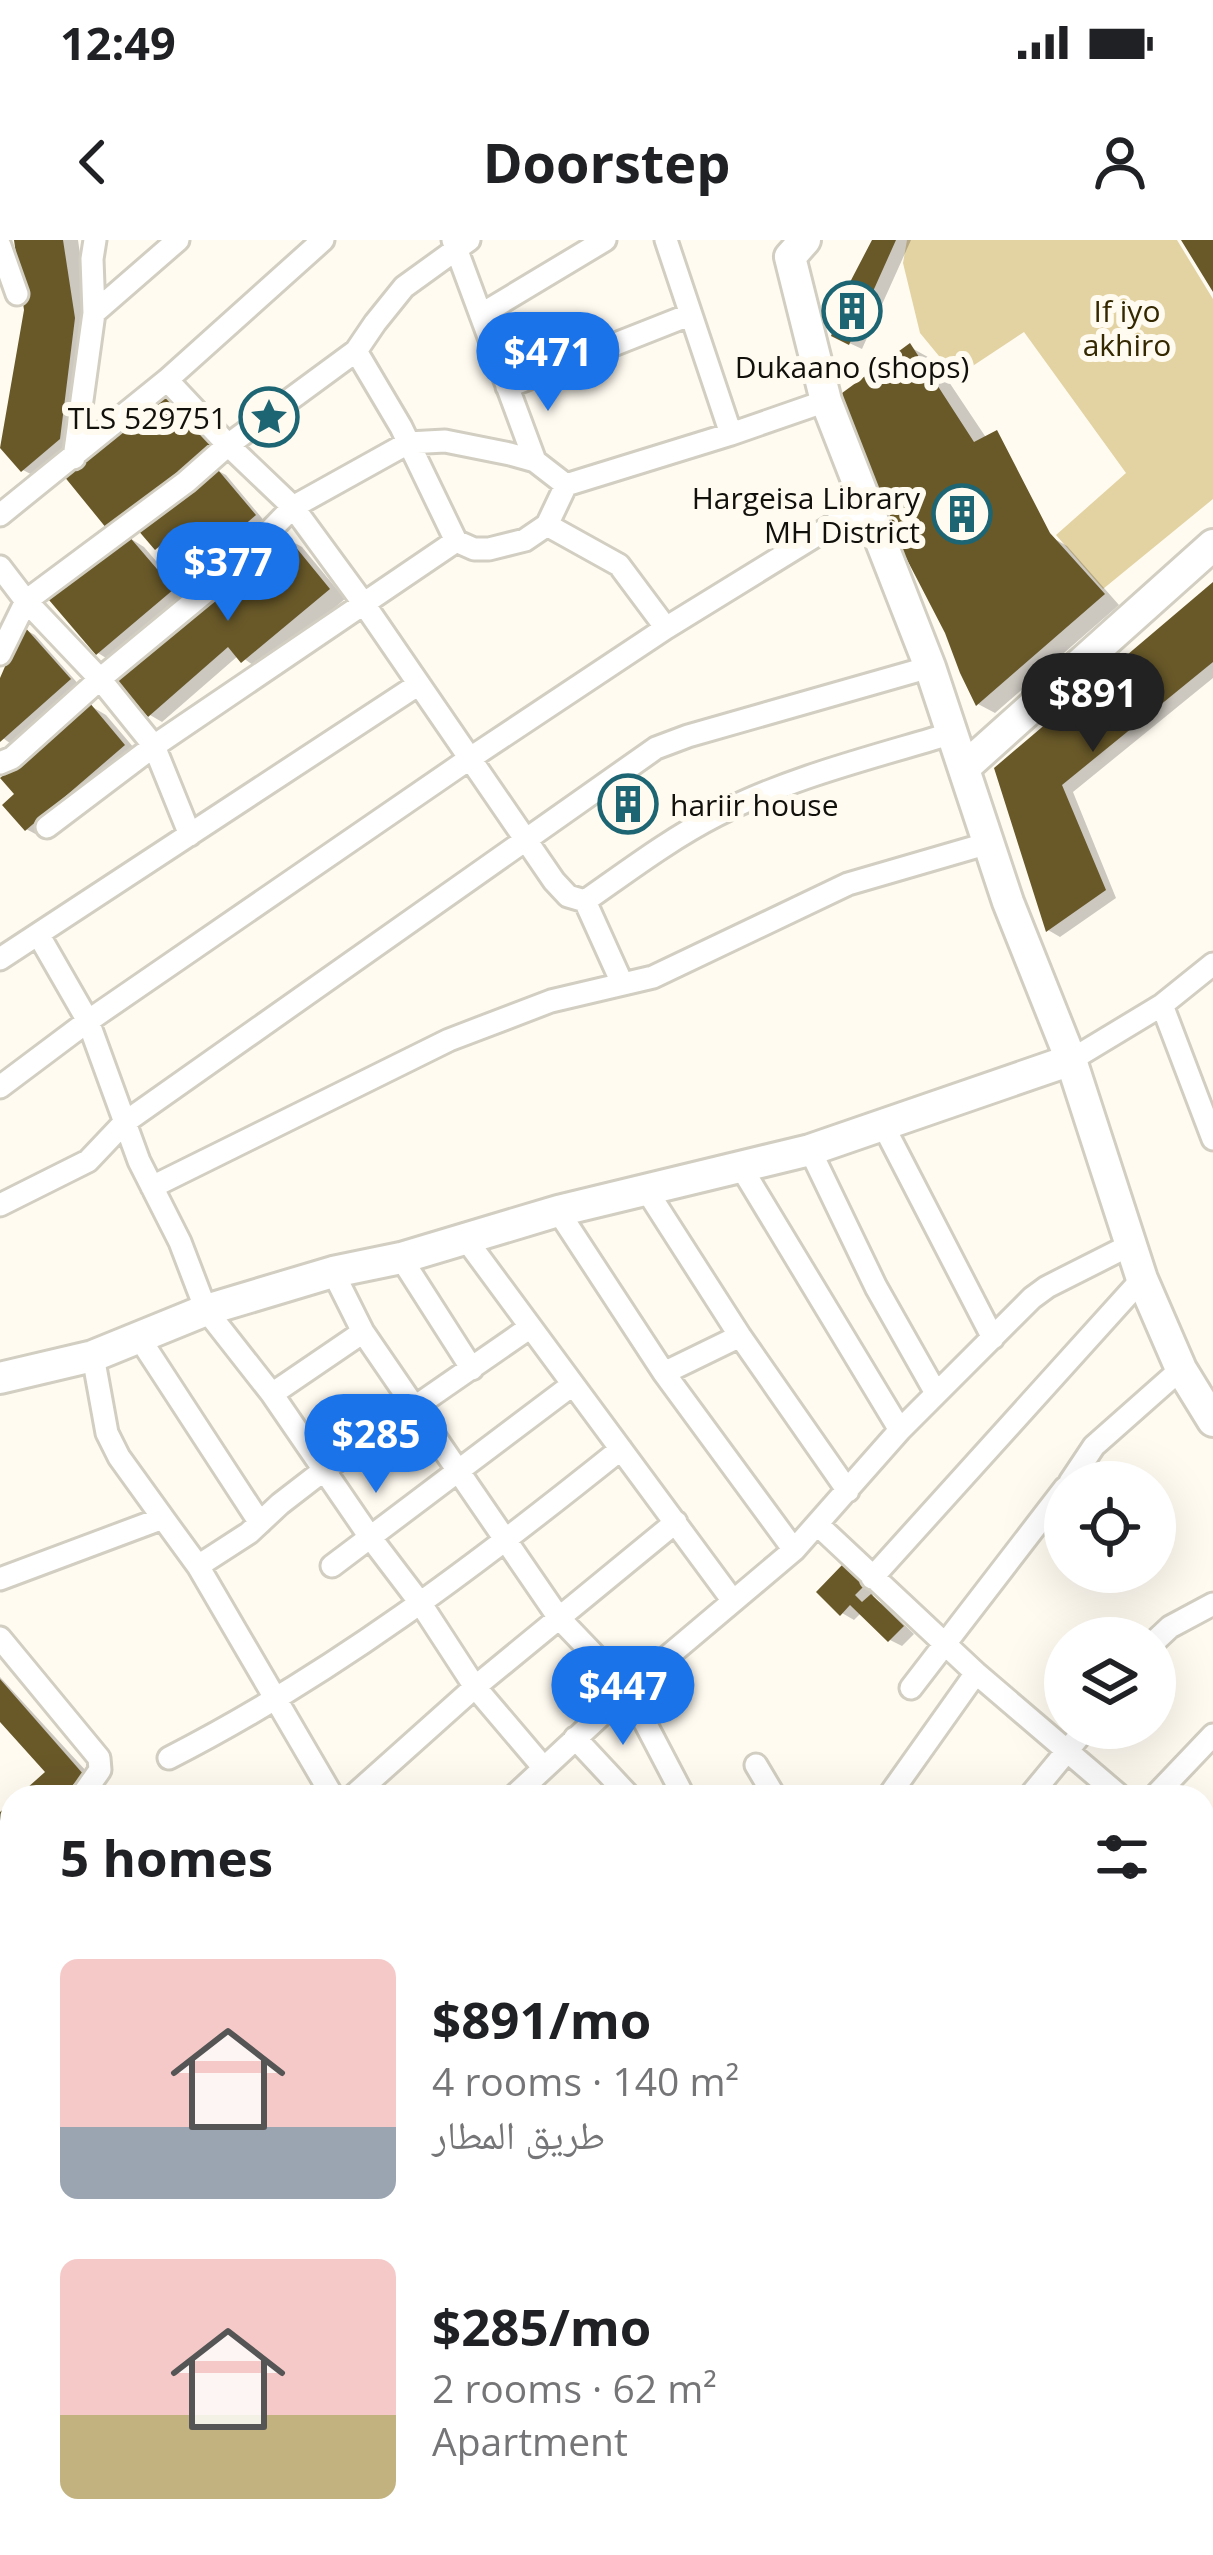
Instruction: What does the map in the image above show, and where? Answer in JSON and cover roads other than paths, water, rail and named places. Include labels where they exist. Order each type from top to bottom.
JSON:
[{"type":"main road","points":[[798,249],[826,401],[929,667],[1008,902],[1071,1060],[1142,1279],[1181,1369],[1213,1421]]},
{"type":"main road","points":[[964,768],[1213,545]]},
{"type":"main road","points":[[0,1378],[93,1356],[206,1310],[333,1272],[810,1150],[1071,1060]]},
{"type":"street","points":[[74,458],[94,313],[95,240]]},
{"type":"street","points":[[94,313],[178,240]]},
{"type":"street","points":[[0,515],[167,380],[323,240]]},
{"type":"street","points":[[482,314],[605,240]]},
{"type":"street","points":[[666,240],[731,434]]},
{"type":"street","points":[[0,654],[26,601],[356,351],[399,291],[459,244],[535,461]]},
{"type":"street","points":[[0,246],[16,294]]},
{"type":"street","points":[[507,387],[689,315]]},
{"type":"street","points":[[356,351],[456,541],[475,549],[525,540],[547,525],[566,484],[826,401]]},
{"type":"street","points":[[167,380],[293,506],[554,881],[568,896],[585,901],[622,982]]},
{"type":"street","points":[[0,763],[12,758],[232,570],[293,506],[408,443],[445,441],[535,461],[566,484]]},
{"type":"street","points":[[0,1087],[88,1021],[469,759],[666,628],[867,504]]},
{"type":"street","points":[[547,525],[619,565],[666,628]]},
{"type":"street","points":[[47,827],[154,746],[456,541]]},
{"type":"street","points":[[0,567],[154,746],[190,835]]},
{"type":"street","points":[[0,1205],[88,1161],[124,1123],[656,748],[929,667]]},
{"type":"street","points":[[0,959],[419,684]]},
{"type":"street","points":[[585,901],[678,836],[722,812],[796,782],[952,733]]},
{"type":"street","points":[[152,1187],[449,1040],[551,1001],[653,977],[848,884],[989,843]]},
{"type":"street","points":[[38,934],[88,1021],[124,1123],[206,1310],[272,1394],[475,1687],[543,1767]]},
{"type":"street","points":[[1071,1060],[1162,1005],[1213,964]]},
{"type":"street","points":[[1162,1005],[1213,1139]]},
{"type":"street","points":[[883,1126],[993,1338]]},
{"type":"street","points":[[810,1150],[876,1287],[936,1393]]},
{"type":"street","points":[[741,1167],[900,1430]]},
{"type":"street","points":[[647,1191],[848,1491]]},
{"type":"street","points":[[558,1211],[664,1372],[794,1550]]},
{"type":"street","points":[[465,1238],[733,1601]]},
{"type":"street","points":[[528,1785],[628,1690],[794,1550],[900,1430],[1048,1287],[1132,1244]]},
{"type":"street","points":[[401,1258],[472,1369]]},
{"type":"street","points":[[333,1272],[362,1332],[413,1410],[560,1618],[628,1690],[678,1785]]},
{"type":"street","points":[[872,1578],[1142,1279]]},
{"type":"street","points":[[198,1566],[249,1533],[324,1470],[529,1328]]},
{"type":"street","points":[[272,1394],[362,1332]]},
{"type":"street","points":[[664,1372],[740,1336]]},
{"type":"street","points":[[140,1339],[260,1523]]},
{"type":"street","points":[[93,1356],[106,1433],[119,1457],[198,1566],[326,1785]]},
{"type":"street","points":[[1084,1461],[1094,1446],[1181,1369]]},
{"type":"street","points":[[332,1566],[572,1385]]},
{"type":"street","points":[[169,1758],[275,1699],[421,1604],[622,1449]]},
{"type":"street","points":[[911,1688],[1044,1515]]},
{"type":"street","points":[[0,1580],[163,1518]]},
{"type":"street","points":[[365,1785],[475,1687],[676,1522]]},
{"type":"street","points":[[818,1525],[976,1673],[1107,1785]]},
{"type":"street","points":[[1176,1624],[1213,1604]]},
{"type":"street","points":[[0,1638],[99,1758],[100,1770],[89,1785]]},
{"type":"street","points":[[897,1785],[976,1673]]},
{"type":"street","points":[[1166,1785],[1213,1736]]},
{"type":"street","points":[[575,1738],[619,1785]]},
{"type":"street","points":[[1039,1785],[1070,1749]]},
{"type":"street","points":[[756,1765],[768,1785]]},
{"type":"place","name":"Dukaano (shops)","points":[[852,311]]},
{"type":"place","name":"TLS 529751","points":[[269,417]]},
{"type":"place","name":"Hargeisa Library MH District","points":[[962,514]]},
{"type":"place","name":"hariir house","points":[[628,804]]},
{"type":"park label","name":"If iyo akhiro","points":[[1127,327]]}]
